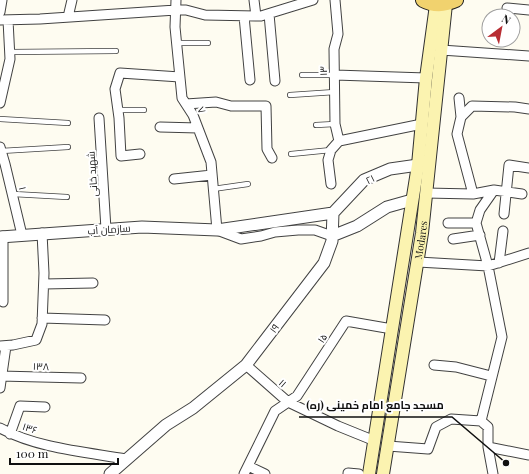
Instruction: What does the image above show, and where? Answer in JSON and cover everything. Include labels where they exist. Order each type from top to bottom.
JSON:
[{"type":"main road","name":"Modares","points":[[383,474],[422,232],[441,50],[440,2]]},
{"type":"main road","name":"Modares","points":[[370,474],[418,165],[426,78],[440,2]]},
{"type":"main road","points":[[382,395],[396,395]]},
{"type":"street","points":[[0,12],[2,0]]},
{"type":"street","points":[[68,17],[72,0]]},
{"type":"street","name":"۷","points":[[176,0],[177,43],[182,98],[193,115],[211,162],[217,230]]},
{"type":"street","points":[[254,0],[256,16]]},
{"type":"street","points":[[0,103],[2,86],[10,59],[4,20],[176,10],[186,10],[205,15],[261,16],[313,0]]},
{"type":"street","name":"۱۳","points":[[335,0],[338,34],[334,49],[334,124],[339,141]]},
{"type":"street","points":[[269,14],[275,80]]},
{"type":"street","points":[[244,16],[250,80]]},
{"type":"street","points":[[441,50],[529,56]]},
{"type":"street","points":[[140,154],[121,156],[115,89],[120,73],[180,77]]},
{"type":"street","points":[[335,75],[426,78]]},
{"type":"street","points":[[459,98],[461,117],[457,134],[473,194]]},
{"type":"street","points":[[186,104],[216,102],[231,106],[266,106],[267,150],[272,158]]},
{"type":"street","points":[[461,117],[472,106],[515,107],[529,109]]},
{"type":"street","name":"شهید خانی","points":[[99,118],[106,229]]},
{"type":"street","points":[[331,184],[328,160],[330,150],[339,141],[422,124]]},
{"type":"street","points":[[160,127],[198,128]]},
{"type":"street","name":"۱","points":[[1,149],[3,164],[13,194],[22,234]]},
{"type":"street","points":[[504,214],[509,164],[529,168]]},
{"type":"street","name":"۲۱","points":[[334,213],[364,180],[390,169],[418,165]]},
{"type":"street","points":[[174,179],[212,175]]},
{"type":"street","points":[[426,193],[473,194],[494,190],[522,194]]},
{"type":"street","points":[[481,421],[491,376],[502,337],[488,266],[476,223],[480,210],[494,190]]},
{"type":"street","points":[[332,236],[357,226],[387,207],[412,200]]},
{"type":"street","name":"سازمان آب","points":[[2,237],[22,234],[142,227],[217,230],[334,213]]},
{"type":"street","name":"۱۹","points":[[110,474],[166,425],[193,408],[246,365],[324,263],[332,241],[334,213]]},
{"type":"street","points":[[448,223],[476,223]]},
{"type":"street","name":"سازمان آب","points":[[217,230],[242,239],[275,232],[298,230],[315,230],[332,236]]},
{"type":"street","points":[[498,263],[503,231]]},
{"type":"street","points":[[0,388],[3,346],[13,346],[36,340],[42,324],[44,284],[42,233]]},
{"type":"street","points":[[453,239],[480,235]]},
{"type":"street","points":[[2,237],[3,302]]},
{"type":"street","points":[[418,262],[488,266],[529,253]]},
{"type":"street","points":[[44,284],[93,283]]},
{"type":"street","points":[[42,318],[105,320]]},
{"type":"street","name":"۱۵","points":[[288,402],[297,396],[346,321],[392,329]]},
{"type":"street","name":"۱۱","points":[[246,365],[288,402],[338,426],[375,441]]},
{"type":"street","points":[[434,365],[456,367],[491,376]]},
{"type":"street","name":"۱۳۸","points":[[1,376],[81,378]]},
{"type":"street","points":[[265,474],[246,470],[275,411],[288,402]]},
{"type":"street","points":[[10,434],[20,406],[46,407]]},
{"type":"street","points":[[388,446],[428,449],[436,427],[441,424],[451,419],[481,421],[488,427],[488,447],[493,474]]},
{"type":"street","name":"۱۳۶","points":[[0,428],[10,434],[43,444],[126,459]]},
{"type":"street","points":[[488,447],[529,455]]},
{"type":"street","points":[[348,474],[348,472],[359,474]]},
{"type":"lane","points":[[177,43],[208,43]]},
{"type":"lane","points":[[10,52],[116,51]]},
{"type":"lane","points":[[302,75],[335,75]]},
{"type":"lane","points":[[290,96],[334,92]]},
{"type":"lane","points":[[118,110],[144,110]]},
{"type":"lane","points":[[0,119],[68,123]]},
{"type":"lane","points":[[316,126],[334,124]]},
{"type":"lane","points":[[1,149],[68,147]]},
{"type":"lane","points":[[291,154],[330,150]]},
{"type":"lane","points":[[213,189],[248,184]]},
{"type":"lane","points":[[13,194],[67,197]]},
{"type":"place","name":"مسجد جامع امام خمینی (ره)","points":[[506,463]]}]
